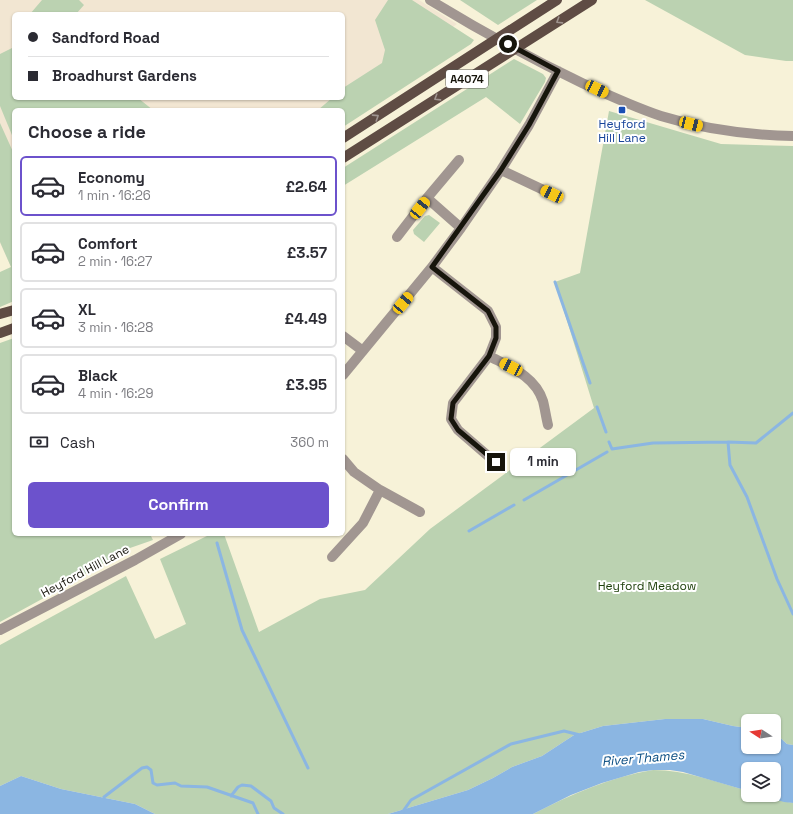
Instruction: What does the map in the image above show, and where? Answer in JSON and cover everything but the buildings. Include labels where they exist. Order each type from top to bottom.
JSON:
[{"type":"main road","name":"A4074","points":[[345,137],[557,0]]},
{"type":"main road","name":"A4074","points":[[345,157],[592,0]]},
{"type":"main road","points":[[0,314],[12,311]]},
{"type":"main road","points":[[0,333],[12,329]]},
{"type":"street","points":[[430,0],[466,23],[558,71],[623,101],[660,116],[707,127],[769,136],[793,136]]},
{"type":"street","points":[[345,373],[432,267],[501,170],[529,125],[558,71]]},
{"type":"street","points":[[397,237],[459,160]]},
{"type":"street","points":[[501,170],[552,194]]},
{"type":"street","points":[[427,198],[460,228]]},
{"type":"street","points":[[432,267],[488,311],[496,327],[496,338],[489,356],[453,403],[451,419],[458,430],[496,462]]},
{"type":"street","points":[[345,338],[363,351]]},
{"type":"street","points":[[489,356],[522,373],[534,386],[543,400],[548,426]]},
{"type":"street","points":[[345,461],[354,472],[380,490],[420,512]]},
{"type":"street","points":[[332,557],[362,523],[380,490]]},
{"type":"street","name":"Heyford Hill Lane","points":[[0,630],[135,560],[177,536]]},
{"type":"shaded area","points":[[0,0],[419,0],[457,24],[341,108],[12,108],[12,269],[0,243]]},
{"type":"green space","points":[[42,0],[79,0],[84,5],[78,12],[32,12]]},
{"type":"green space","points":[[388,0],[412,0],[474,40],[471,44],[345,126],[345,108],[320,108],[330,100],[345,100],[345,87],[382,63],[385,50],[375,20]]},
{"type":"green space","points":[[460,0],[537,0],[498,25]]},
{"type":"green space","points":[[645,0],[793,0],[793,61],[745,55]]},
{"type":"green space","points":[[12,48],[12,100],[140,100],[150,108],[12,108],[12,135],[0,106],[0,54]]},
{"type":"green space","points":[[514,59],[543,74],[546,78],[520,124],[486,97],[345,185],[345,167]]},
{"type":"green space","name":"Heyford Meadow","points":[[609,111],[721,144],[793,146],[793,745],[787,744],[781,738],[781,714],[741,714],[741,727],[703,719],[665,719],[603,726],[574,735],[542,756],[512,767],[468,790],[388,814],[155,814],[135,804],[61,789],[21,776],[0,786],[0,645],[126,576],[155,639],[186,624],[160,559],[207,536],[225,536],[259,632],[320,599],[365,590],[430,529],[594,408],[555,282],[580,273]]},
{"type":"green space","points":[[0,123],[12,150],[12,302],[0,307],[0,272],[11,267],[0,242]]},
{"type":"green space","points":[[429,215],[440,223],[424,242],[414,234],[413,230],[425,216]]},
{"type":"green space","points":[[12,339],[12,536],[151,536],[153,540],[130,548],[0,622],[0,343]]},
{"type":"green space","points":[[653,770],[677,772],[713,780],[741,789],[741,802],[781,802],[781,801],[793,803],[793,814],[533,814],[592,787],[637,773]]},
{"type":"water","name":"River Thames","points":[[665,719],[703,719],[741,727],[741,754],[781,754],[781,738],[787,744],[793,745],[793,803],[781,801],[781,762],[741,762],[741,789],[683,772],[653,770],[639,772],[602,783],[571,795],[533,814],[388,814],[468,790],[512,767],[542,756],[574,735],[603,726]]},
{"type":"water","points":[[21,776],[61,789],[135,804],[155,814],[0,814],[0,786]]},
{"type":"waterway","points":[[555,282],[590,383]]},
{"type":"waterway","points":[[597,407],[606,432]]},
{"type":"waterway","points":[[793,413],[756,443],[728,442],[730,465],[747,497],[777,579],[793,614]]},
{"type":"waterway","points":[[609,442],[612,449],[653,443],[728,442]]},
{"type":"waterway","points":[[524,500],[607,452]]},
{"type":"waterway","points":[[469,531],[514,505]]},
{"type":"waterway","points":[[217,543],[242,630],[308,768]]},
{"type":"waterway","points":[[401,814],[411,800],[511,744],[564,731],[580,735]]},
{"type":"waterway","points":[[104,797],[142,768],[147,767],[151,770],[153,783],[157,785],[175,783],[181,786],[207,787],[253,803],[258,814]]},
{"type":"waterway","points":[[231,796],[238,787],[242,785],[251,786],[271,801],[274,808],[283,814]]},
{"type":"place","name":"Heyford Hill Lane","points":[[622,110]]},
{"type":"route","points":[[496,462],[458,430],[451,419],[453,403],[489,356],[496,338],[496,327],[488,311],[432,267],[501,170],[529,125],[558,71],[508,44]]}]
